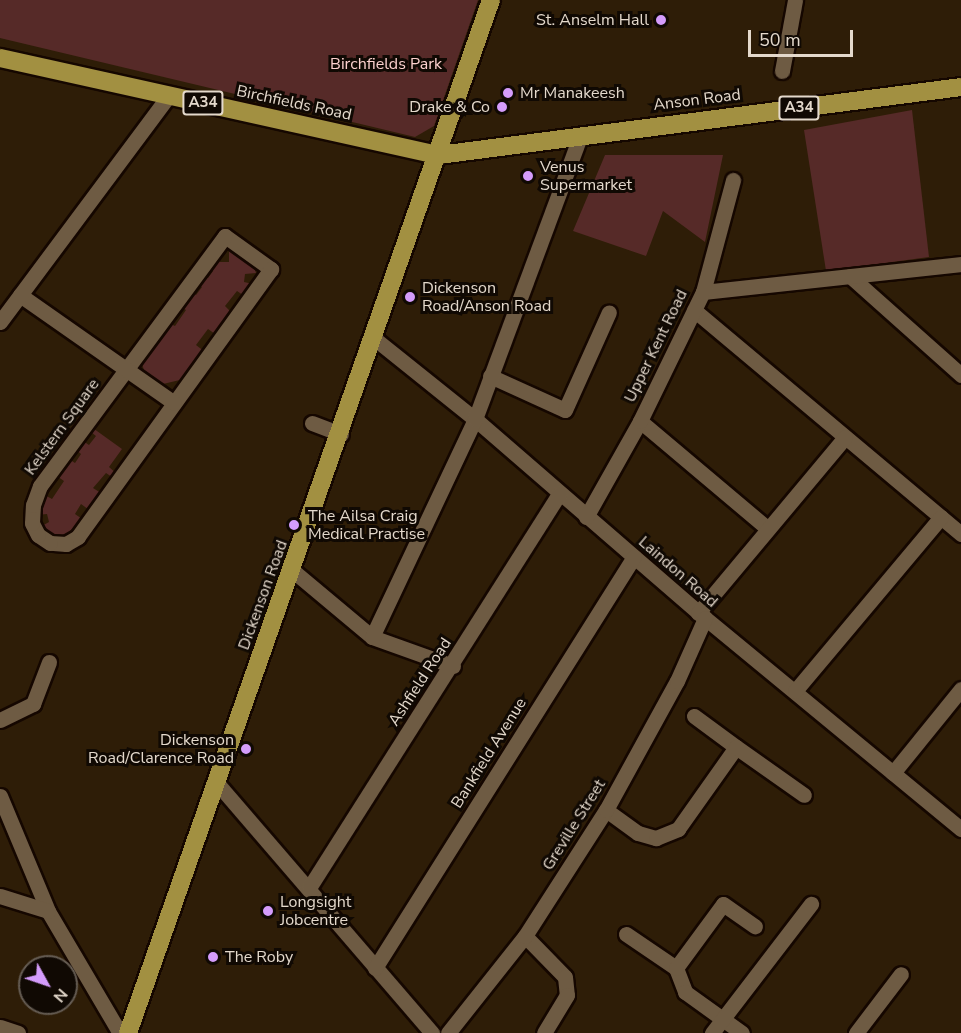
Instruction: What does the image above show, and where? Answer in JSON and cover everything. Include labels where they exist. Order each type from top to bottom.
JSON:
[{"type":"highway","name":"Dickenson Road","points":[[128,1033],[375,339],[491,0]]},
{"type":"highway","name":"Birchfields Road","points":[[0,58],[439,155]]},
{"type":"highway","name":"Anson Road","points":[[439,155],[961,87]]},
{"type":"street","points":[[782,71],[795,0]]},
{"type":"street","points":[[0,322],[169,95]]},
{"type":"street","points":[[372,637],[475,419],[580,136]]},
{"type":"street","name":"Upper Kent Road","points":[[586,517],[640,421],[703,292],[734,180]]},
{"type":"street","name":"Kelstern Square","points":[[225,236],[271,269],[205,370],[174,404],[78,537],[66,544],[50,543],[38,535],[32,523],[33,505],[40,486],[127,368],[225,236]]},
{"type":"street","points":[[703,292],[961,264]]},
{"type":"street","points":[[850,276],[961,375]]},
{"type":"street","points":[[20,295],[127,368],[174,404]]},
{"type":"street","points":[[694,310],[961,534]]},
{"type":"street","points":[[490,376],[565,410],[609,312]]},
{"type":"street","name":"Laindon Road","points":[[375,339],[475,419],[701,616],[961,829]]},
{"type":"street","points":[[640,421],[766,528]]},
{"type":"street","points":[[312,423],[341,434]]},
{"type":"street","name":"Greville Street","points":[[448,1033],[525,936],[606,810],[677,681],[701,616],[766,528],[845,437]]},
{"type":"street","name":"Ashfield Road","points":[[309,888],[453,666],[559,494]]},
{"type":"street","points":[[795,691],[941,517]]},
{"type":"street","name":"Bankfield Avenue","points":[[375,968],[634,557]]},
{"type":"street","points":[[292,570],[372,637],[453,666]]},
{"type":"street","points":[[0,720],[33,704],[49,662]]},
{"type":"street","points":[[893,773],[961,689]]},
{"type":"street","points":[[694,716],[804,795]]},
{"type":"street","points":[[606,810],[638,833],[656,838],[678,829],[736,747]]},
{"type":"street","points":[[217,783],[432,1033]]},
{"type":"street","points":[[0,795],[48,911],[120,1033]]},
{"type":"street","points":[[0,896],[48,911]]},
{"type":"street","points":[[676,968],[718,900],[754,926]]},
{"type":"street","points":[[712,1033],[811,904]]},
{"type":"street","points":[[626,933],[676,968],[685,992],[742,1033]]},
{"type":"street","points":[[525,936],[565,977],[567,995],[544,1033]]},
{"type":"street","points":[[856,1033],[901,974]]},
{"type":"street","points":[[0,1027],[18,1033]]},
{"type":"green space","name":"Birchfields Park","points":[[0,0],[478,0],[434,126],[415,137],[0,38]]},
{"type":"green space","points":[[912,110],[929,257],[826,271],[804,130]]},
{"type":"green space","points":[[605,155],[723,155],[705,242],[663,211],[646,256],[573,231]]},
{"type":"green space","points":[[229,250],[254,267],[256,273],[245,274],[244,282],[253,284],[246,297],[237,291],[225,306],[234,315],[218,336],[208,329],[196,345],[205,352],[184,379],[163,384],[144,370],[141,361],[164,321],[175,326],[186,310],[177,304],[188,289],[196,295],[202,287],[193,281],[200,273],[208,278],[213,271],[206,264],[219,251],[220,262],[229,262]]},
{"type":"green space","points":[[90,426],[122,449],[109,467],[117,474],[115,479],[106,473],[93,488],[104,495],[92,512],[81,504],[75,514],[85,521],[65,539],[51,537],[40,527],[49,522],[47,514],[37,515],[41,493],[52,499],[64,481],[54,474],[66,457],[75,463],[81,454],[73,447],[80,439],[89,445],[96,436],[87,429]]},
{"type":"place","name":"St. Anselm Hall","points":[[661,20]]},
{"type":"place","name":"Mr Manakeesh","points":[[508,93]]},
{"type":"place","name":"Drake & Co","points":[[502,107]]},
{"type":"place","name":"Venus Supermarket","points":[[528,176]]},
{"type":"place","name":"Dickenson Road/Anson Road","points":[[410,297]]},
{"type":"place","name":"The Ailsa Craig Medical Practise","points":[[294,525]]},
{"type":"place","name":"Dickenson Road/Clarence Road","points":[[246,749]]},
{"type":"place","name":"Longsight Jobcentre","points":[[268,911]]},
{"type":"place","name":"The Roby","points":[[213,957]]}]
